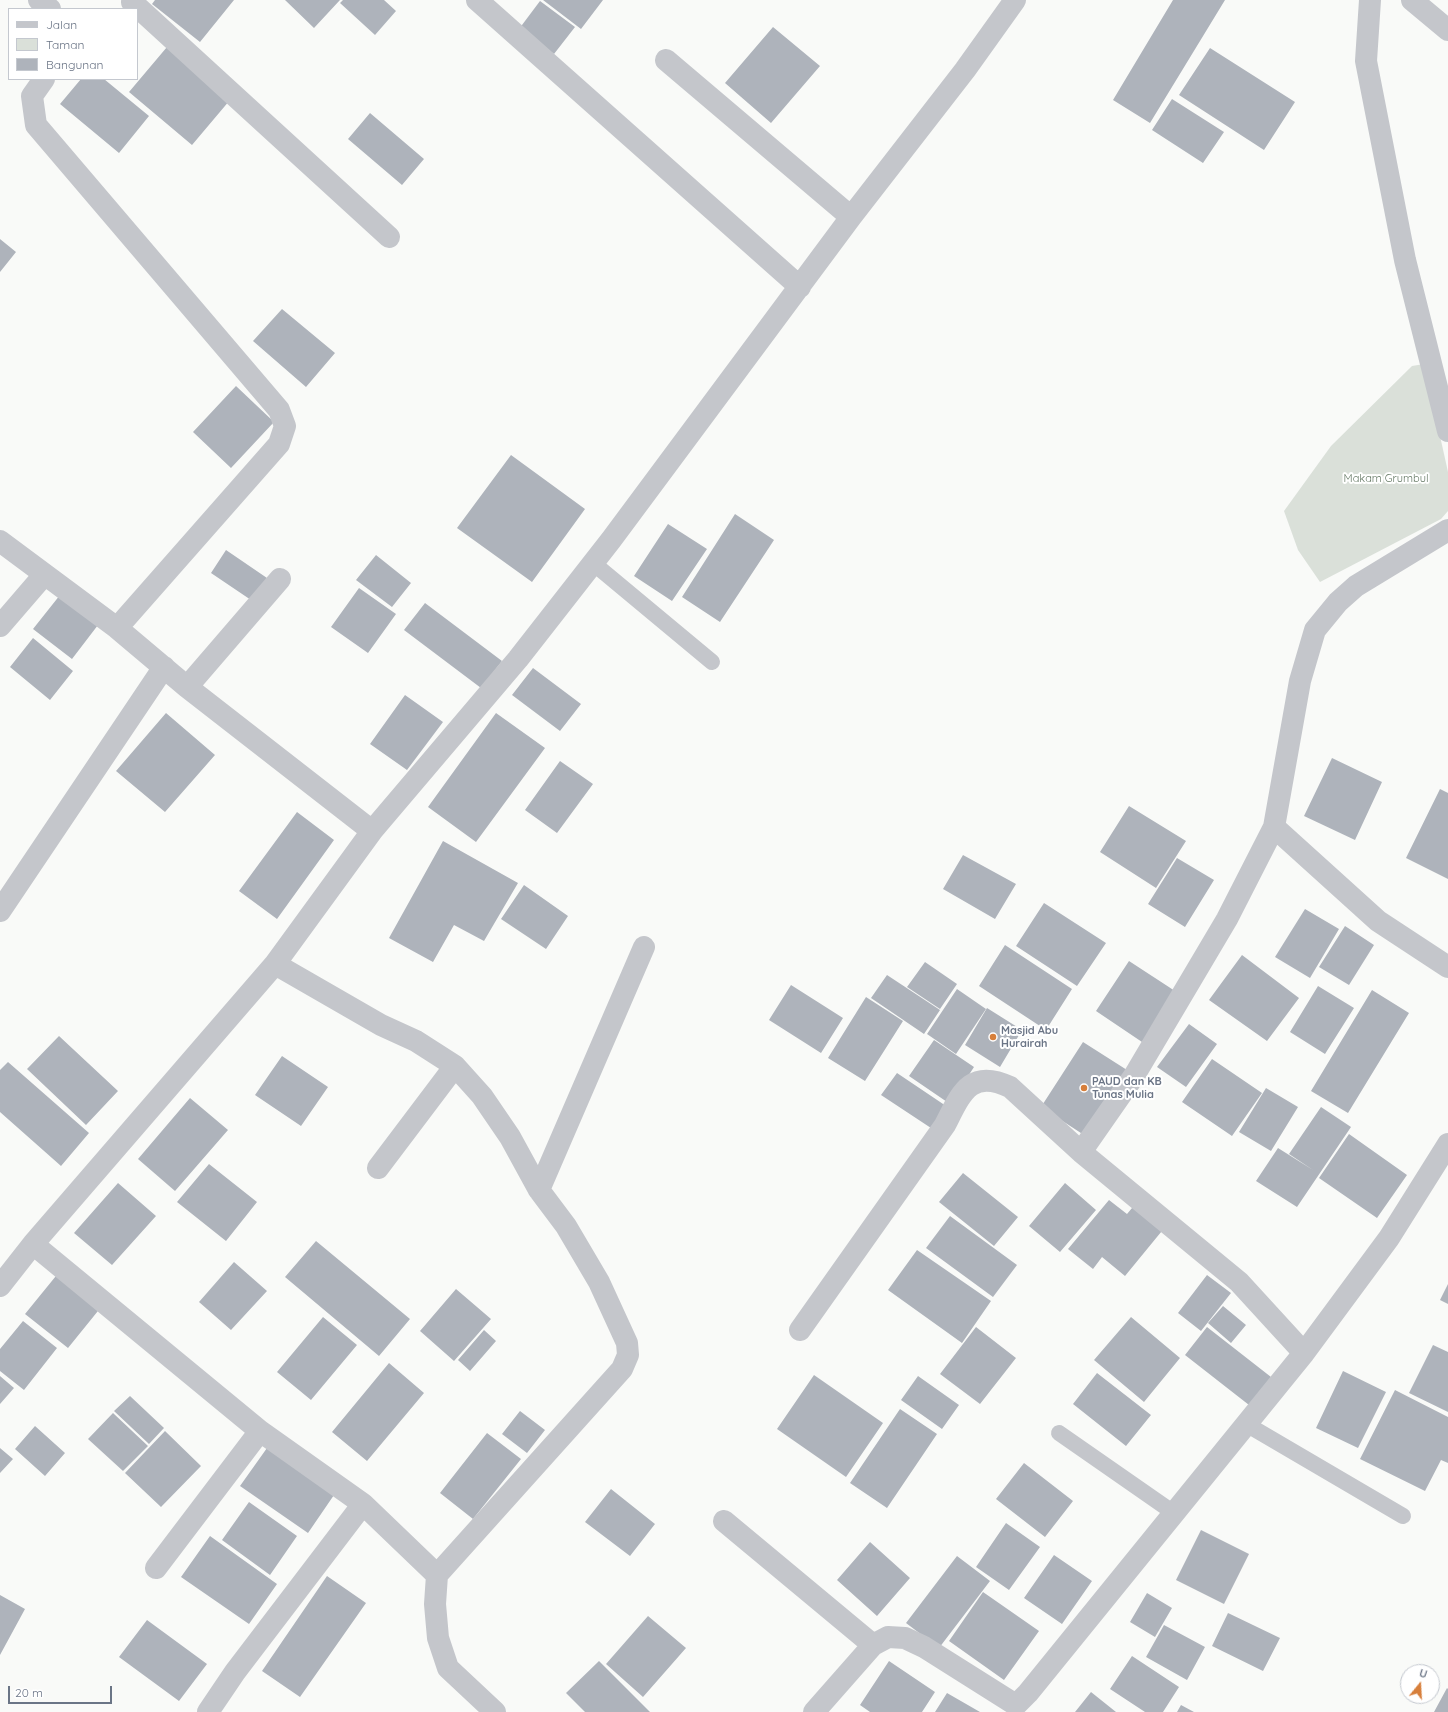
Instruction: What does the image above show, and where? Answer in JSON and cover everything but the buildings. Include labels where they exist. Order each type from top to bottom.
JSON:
[{"type":"street","points":[[40,0],[49,8]]},
{"type":"street","points":[[476,0],[800,287]]},
{"type":"street","points":[[0,1286],[33,1244],[275,964],[372,831],[518,659],[593,563],[851,217],[965,70],[1015,0]]},
{"type":"street","points":[[1370,0],[1366,61],[1405,260],[1448,431]]},
{"type":"street","points":[[1412,0],[1448,30]]},
{"type":"street","points":[[138,11],[389,237]]},
{"type":"street","points":[[666,60],[851,217]]},
{"type":"street","points":[[43,80],[32,96],[36,125],[279,410],[285,426],[279,444],[117,628]]},
{"type":"street","points":[[1081,1152],[1134,1076],[1227,918],[1274,828],[1300,681],[1315,630],[1338,602],[1356,586],[1448,530]]},
{"type":"street","points":[[0,541],[117,628],[186,687],[372,831]]},
{"type":"street","points":[[0,626],[44,574]]},
{"type":"street","points":[[186,687],[280,579]]},
{"type":"street","points":[[0,911],[164,667]]},
{"type":"street","points":[[1274,828],[1378,920],[1448,967]]},
{"type":"street","points":[[539,1190],[644,947]]},
{"type":"street","points":[[275,964],[381,1025],[416,1041],[455,1066],[482,1096],[510,1137],[539,1190],[566,1226],[599,1282],[628,1343],[628,1356],[622,1369],[437,1575],[435,1604],[438,1638],[448,1668],[495,1712]]},
{"type":"street","points":[[378,1168],[455,1066]]},
{"type":"street","points":[[800,1330],[945,1125],[963,1092],[969,1086],[980,1081],[998,1081],[1010,1087],[1081,1152],[1239,1282],[1304,1353]]},
{"type":"street","points":[[814,1712],[872,1645],[888,1637],[905,1638],[924,1647],[1021,1708],[1028,1693],[1304,1353],[1389,1238],[1448,1144]]},
{"type":"street","points":[[33,1244],[260,1431],[363,1504],[437,1575]]},
{"type":"street","points":[[156,1568],[260,1431]]},
{"type":"street","points":[[208,1712],[235,1672],[363,1504]]},
{"type":"street","points":[[724,1521],[872,1645]]},
{"type":"lane","points":[[593,563],[712,662]]},
{"type":"lane","points":[[1246,1424],[1403,1516]]},
{"type":"lane","points":[[1059,1434],[1174,1513]]},
{"type":"green space","name":"Makam Grumbul","points":[[1424,364],[1448,472],[1448,511],[1441,519],[1320,582],[1298,550],[1284,511],[1331,446],[1412,366]]},
{"type":"place","name":"Masjid Abu Hurairah","points":[[993,1037]]},
{"type":"place","name":"PAUD dan KB Tunas Mulia","points":[[1084,1088]]}]
